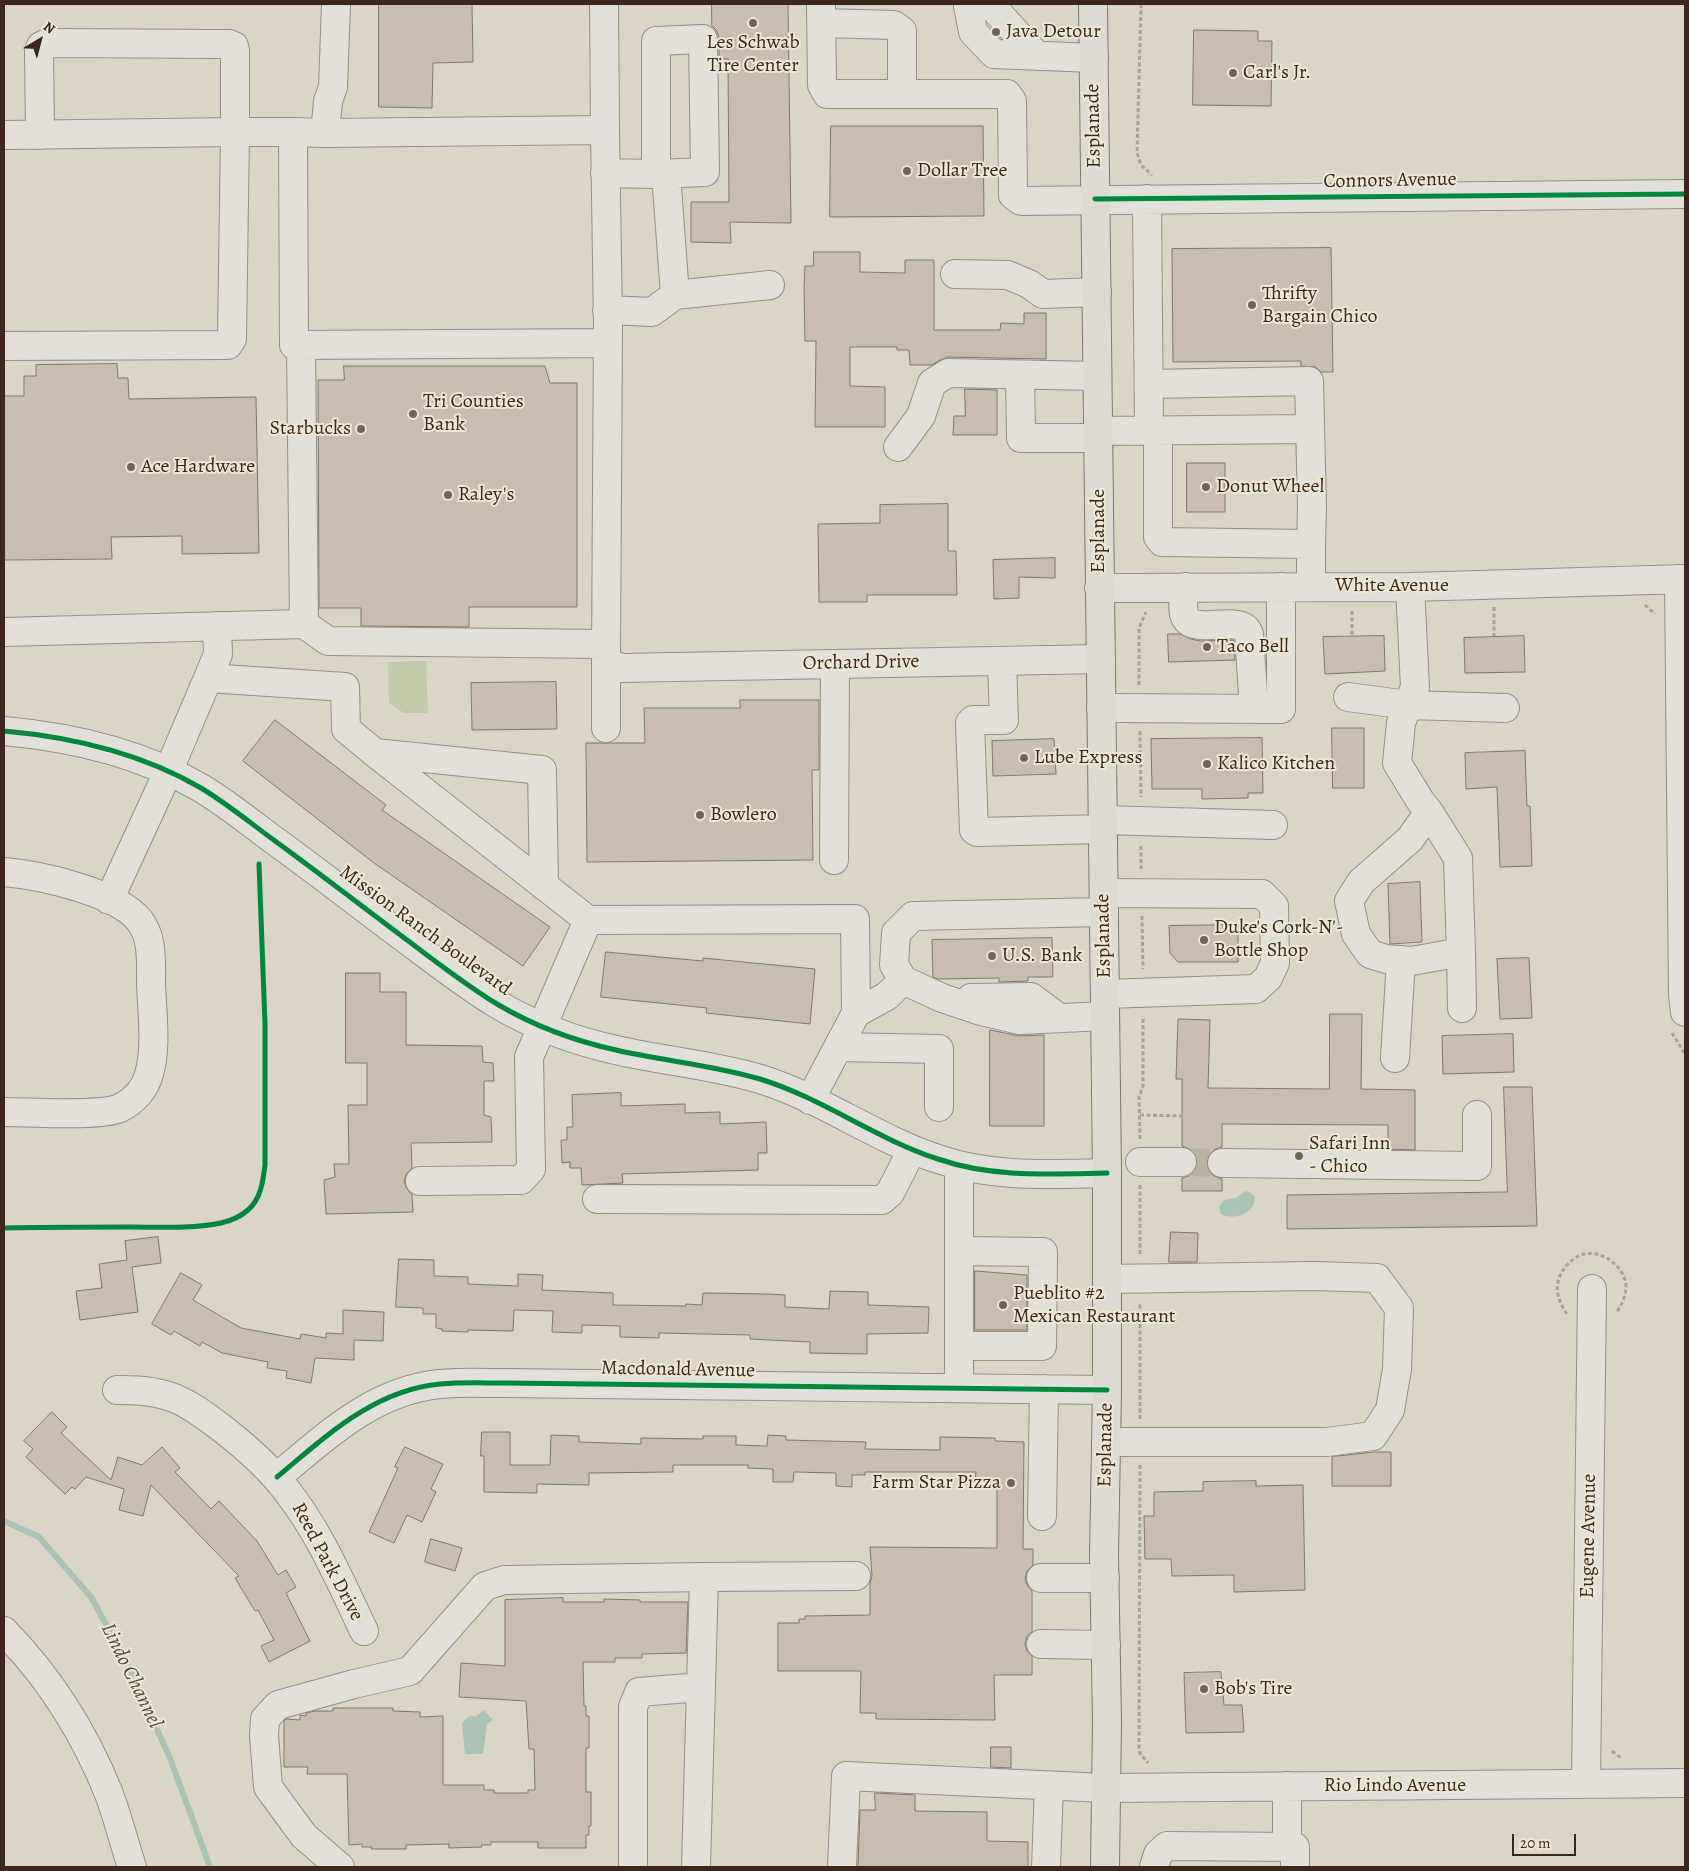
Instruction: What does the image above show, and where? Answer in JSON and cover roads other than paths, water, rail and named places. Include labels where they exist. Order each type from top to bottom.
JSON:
[{"type":"main road","name":"Esplanade","points":[[1093,4],[1107,1173],[1105,1578],[1107,1721],[1105,1867]]},
{"type":"street","points":[[325,133],[328,100],[333,87],[336,4]]},
{"type":"street","points":[[604,4],[611,656],[606,728]]},
{"type":"street","points":[[969,4],[973,32],[994,54],[1094,58]]},
{"type":"street","points":[[990,4],[1037,56]]},
{"type":"street","points":[[822,14],[894,25],[902,31],[902,94],[827,94],[822,86],[822,14]]},
{"type":"street","points":[[605,173],[661,174],[705,172],[702,39],[656,41],[661,174],[675,295]]},
{"type":"street","points":[[4,346],[228,345],[232,338],[235,132],[234,46],[228,44],[47,44],[41,46],[39,51],[40,135]]},
{"type":"street","name":"Connors Avenue","points":[[902,94],[1007,94],[1012,101],[1013,195],[1021,201],[1095,199],[1152,188],[1685,194]]},
{"type":"street","points":[[4,135],[605,130]]},
{"type":"street","points":[[292,132],[294,345],[607,343]]},
{"type":"street","points":[[1152,188],[1149,384],[1159,540],[1162,542],[1311,544]]},
{"type":"street","points":[[955,274],[1008,275],[1028,284],[1043,294],[1097,292]]},
{"type":"street","points":[[607,310],[652,312],[675,295],[770,285]]},
{"type":"street","points":[[4,632],[304,624],[301,345]]},
{"type":"street","points":[[898,447],[921,416],[932,383],[948,373],[1097,376]]},
{"type":"street","points":[[1020,375],[1020,438],[1153,431],[1310,429]]},
{"type":"street","points":[[1149,384],[1309,381],[1311,586]]},
{"type":"street","points":[[1678,1021],[1683,995],[1682,579]]},
{"type":"street","name":"White Avenue","points":[[1100,588],[1184,598],[1281,586],[1410,587],[1682,579]]},
{"type":"street","points":[[1102,708],[1281,709],[1281,586]]},
{"type":"street","points":[[1410,587],[1415,687],[1400,723],[1397,763],[1458,858],[1462,1008]]},
{"type":"street","points":[[1184,598],[1187,620],[1193,625],[1235,624],[1244,627],[1249,634],[1254,709]]},
{"type":"street","name":"Orchard Drive","points":[[304,624],[328,641],[611,656],[835,664],[1101,659]]},
{"type":"street","points":[[109,900],[168,772],[218,654],[216,626]]},
{"type":"street","points":[[1002,661],[1004,720],[973,720],[970,723],[974,830],[977,832],[1141,821],[1274,825]]},
{"type":"street","points":[[834,860],[835,664]]},
{"type":"street","points":[[208,678],[345,686],[346,729],[588,920],[855,919],[856,1013],[810,1100]]},
{"type":"street","points":[[1348,696],[1408,705],[1505,708]]},
{"type":"street","name":"Mission Ranch Boulevard","points":[[4,731],[58,738],[103,748],[138,759],[199,787],[228,806],[467,984],[501,1006],[542,1026],[567,1036],[614,1050],[718,1069],[762,1080],[810,1100],[912,1150],[959,1166],[985,1171],[1019,1173],[1107,1173]]},
{"type":"street","points":[[375,753],[542,770],[544,886]]},
{"type":"street","points":[[1429,812],[1410,839],[1361,882],[1349,901],[1356,934],[1370,954],[1386,959],[1412,961],[1461,952]]},
{"type":"street","points":[[4,872],[56,881],[109,900],[128,910],[140,922],[149,942],[152,1044],[149,1074],[144,1085],[138,1095],[119,1108],[107,1112],[4,1112]]},
{"type":"street","points":[[1142,893],[1262,894],[1274,906],[1275,963],[1268,978],[1256,989],[1143,993],[1059,1018],[1020,1020],[981,1011],[942,998],[903,980],[894,965],[896,933],[913,916],[1104,902],[1142,893]]},
{"type":"street","points":[[420,1181],[520,1180],[531,1169],[529,1057],[588,920]]},
{"type":"street","points":[[1395,1058],[1401,960]]},
{"type":"street","points":[[856,1013],[887,996],[903,980]]},
{"type":"street","points":[[839,1047],[938,1049],[939,1107]]},
{"type":"street","points":[[1222,1163],[1477,1166],[1477,1115]]},
{"type":"street","points":[[597,1199],[882,1200],[890,1193],[912,1150]]},
{"type":"street","points":[[1140,1162],[1182,1162]]},
{"type":"street","points":[[958,1388],[959,1166]]},
{"type":"street","points":[[959,1251],[1043,1252],[1042,1346],[959,1346]]},
{"type":"street","points":[[1106,1442],[1327,1442],[1373,1436],[1390,1410],[1397,1369],[1399,1308],[1376,1278],[1315,1276],[1107,1279]]},
{"type":"street","name":"Eugene Avenue","points":[[1586,1784],[1592,1288]]},
{"type":"street","name":"Macdonald Avenue","points":[[277,1477],[354,1415],[394,1395],[415,1388],[439,1384],[505,1383],[1107,1390]]},
{"type":"street","points":[[1042,1516],[1044,1389]]},
{"type":"street","name":"Reed Park Drive","points":[[117,1390],[154,1391],[187,1404],[238,1441],[277,1477],[299,1506],[326,1551],[364,1631]]},
{"type":"street","points":[[340,1867],[304,1836],[268,1787],[264,1735],[265,1719],[278,1705],[410,1671],[485,1586],[504,1580],[856,1576]]},
{"type":"street","points":[[696,1867],[704,1577]]},
{"type":"street","points":[[1041,1578],[1105,1578]]},
{"type":"street","points":[[4,1631],[41,1674],[81,1735],[110,1796],[132,1867]]},
{"type":"street","points":[[1041,1644],[1106,1645]]},
{"type":"street","points":[[633,1867],[633,1706],[639,1692],[701,1687]]},
{"type":"street","name":"Rio Lindo Avenue","points":[[842,1867],[846,1776],[1105,1788],[1685,1783]]},
{"type":"street","points":[[1046,1867],[1049,1786]]},
{"type":"street","points":[[1154,1867],[1158,1854],[1167,1846],[1291,1857],[1287,1786]]},
{"type":"waterway","name":"Lindo Channel","points":[[4,1521],[39,1537],[91,1597],[124,1657],[170,1758],[210,1867]]},
{"type":"tunnel","points":[[1182,1162],[1222,1163]]},
{"type":"place","name":"Les Schwab Tire Center","points":[[753,23]]},
{"type":"place","name":"Java Detour","points":[[996,32]]},
{"type":"place","name":"Carl's Jr.","points":[[1233,73]]},
{"type":"place","name":"Dollar Tree","points":[[907,171]]},
{"type":"place","name":"Thrifty Bargain Chico","points":[[1252,305]]},
{"type":"place","name":"Tri Counties Bank","points":[[413,414]]},
{"type":"place","name":"Starbucks","points":[[361,429]]},
{"type":"place","name":"Ace Hardware","points":[[131,467]]},
{"type":"place","name":"Donut Wheel","points":[[1206,487]]},
{"type":"place","name":"Raley's","points":[[448,495]]},
{"type":"place","name":"Taco Bell","points":[[1207,647]]},
{"type":"place","name":"Lube Express","points":[[1024,758]]},
{"type":"place","name":"Kalico Kitchen","points":[[1207,764]]},
{"type":"place","name":"Bowlero","points":[[700,815]]},
{"type":"place","name":"Duke's Cork-N'- Bottle Shop","points":[[1204,940]]},
{"type":"place","name":"U.S. Bank","points":[[992,956]]},
{"type":"place","name":"Safari Inn - Chico","points":[[1299,1156]]},
{"type":"place","name":"Pueblito #2 Mexican Restaurant","points":[[1003,1305]]},
{"type":"place","name":"Farm Star Pizza","points":[[1011,1483]]},
{"type":"place","name":"Bob's Tire","points":[[1204,1689]]}]
